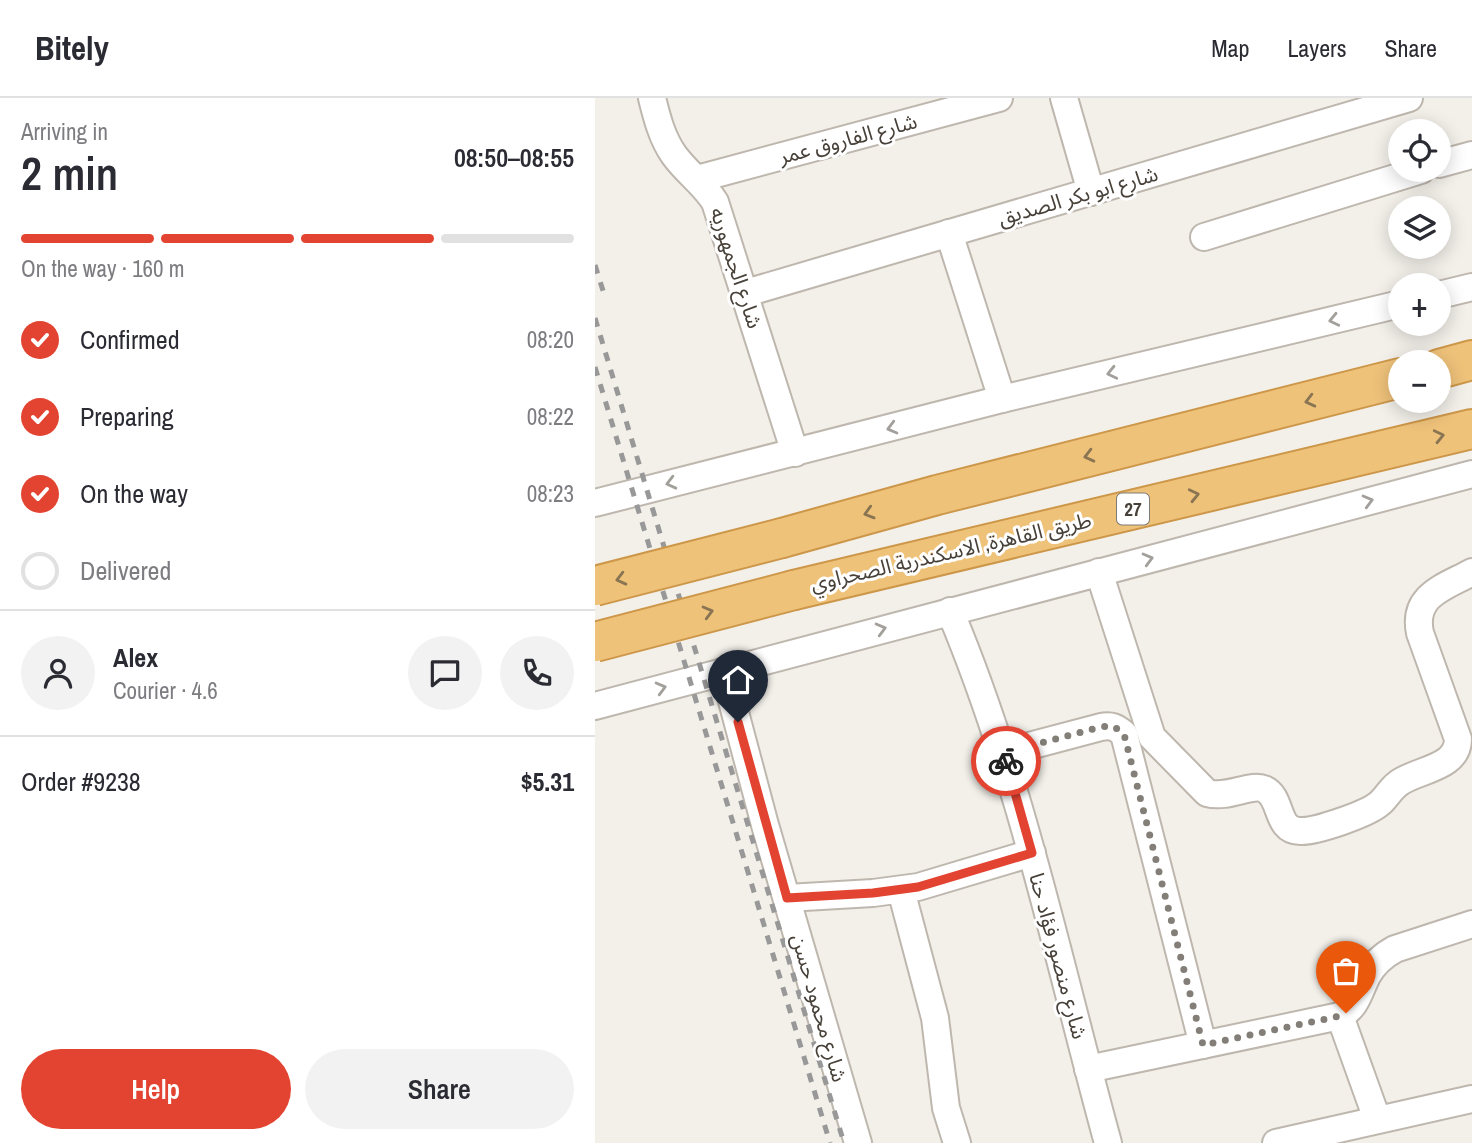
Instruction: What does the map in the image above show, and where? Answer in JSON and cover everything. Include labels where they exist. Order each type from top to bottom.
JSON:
[{"type":"highway","points":[[1451,366],[1472,360]]},
{"type":"highway","points":[[595,586],[937,495],[1388,381]]},
{"type":"highway","name":"طريق القاهرة, الاسكندرية الصحراوي","points":[[595,642],[793,590],[1472,429]]},
{"type":"street","name":"شارع الجمهوريه","points":[[652,98],[665,139],[684,168],[697,179],[715,202],[795,453]]},
{"type":"street","name":"شارع الفاروق عمر","points":[[697,179],[999,98]]},
{"type":"street","points":[[1064,98],[1091,192]]},
{"type":"street","name":"شارع ابو بكر الصديق","points":[[746,293],[1409,98]]},
{"type":"street","points":[[1451,161],[1472,155]]},
{"type":"street","points":[[1204,237],[1388,180]]},
{"type":"street","points":[[950,233],[1002,399]]},
{"type":"street","points":[[1451,292],[1472,287]]},
{"type":"street","points":[[595,502],[1002,399],[1388,307]]},
{"type":"street","points":[[595,706],[1472,474]]},
{"type":"street","points":[[1099,572],[1152,737],[1207,793],[1217,796],[1258,787],[1264,789],[1274,798],[1283,822],[1288,827],[1301,831],[1364,813],[1380,803],[1404,779],[1446,761],[1456,752],[1458,739],[1420,633],[1418,615],[1432,593],[1472,572]]},
{"type":"street","name":"شارع منصور فؤاد حنا","points":[[950,611],[971,661],[1003,753],[1108,1143]]},
{"type":"street","name":"شارع محمود حسن","points":[[724,671],[859,1143]]},
{"type":"street","points":[[1003,753],[1101,727],[1117,728],[1124,734],[1203,1045]]},
{"type":"street","points":[[787,898],[901,890],[1032,853]]},
{"type":"street","points":[[901,890],[935,1018],[946,1108],[957,1143]]},
{"type":"street","points":[[1088,1069],[1340,1016],[1352,1008],[1372,968],[1387,954],[1472,924]]},
{"type":"street","points":[[1340,1016],[1377,1119]]},
{"type":"street","points":[[1276,1143],[1472,1099]]},
{"type":"railway","points":[[595,265],[605,297]]},
{"type":"railway","points":[[595,318],[844,1143]]},
{"type":"railway","points":[[595,367],[830,1143]]},
{"type":"way so far","points":[[1006,761],[1003,753],[1101,727],[1117,728],[1124,734],[1203,1045],[1346,1013]]},
{"type":"route","points":[[738,722],[787,898],[873,893],[918,887],[1032,853],[1006,761]]}]
